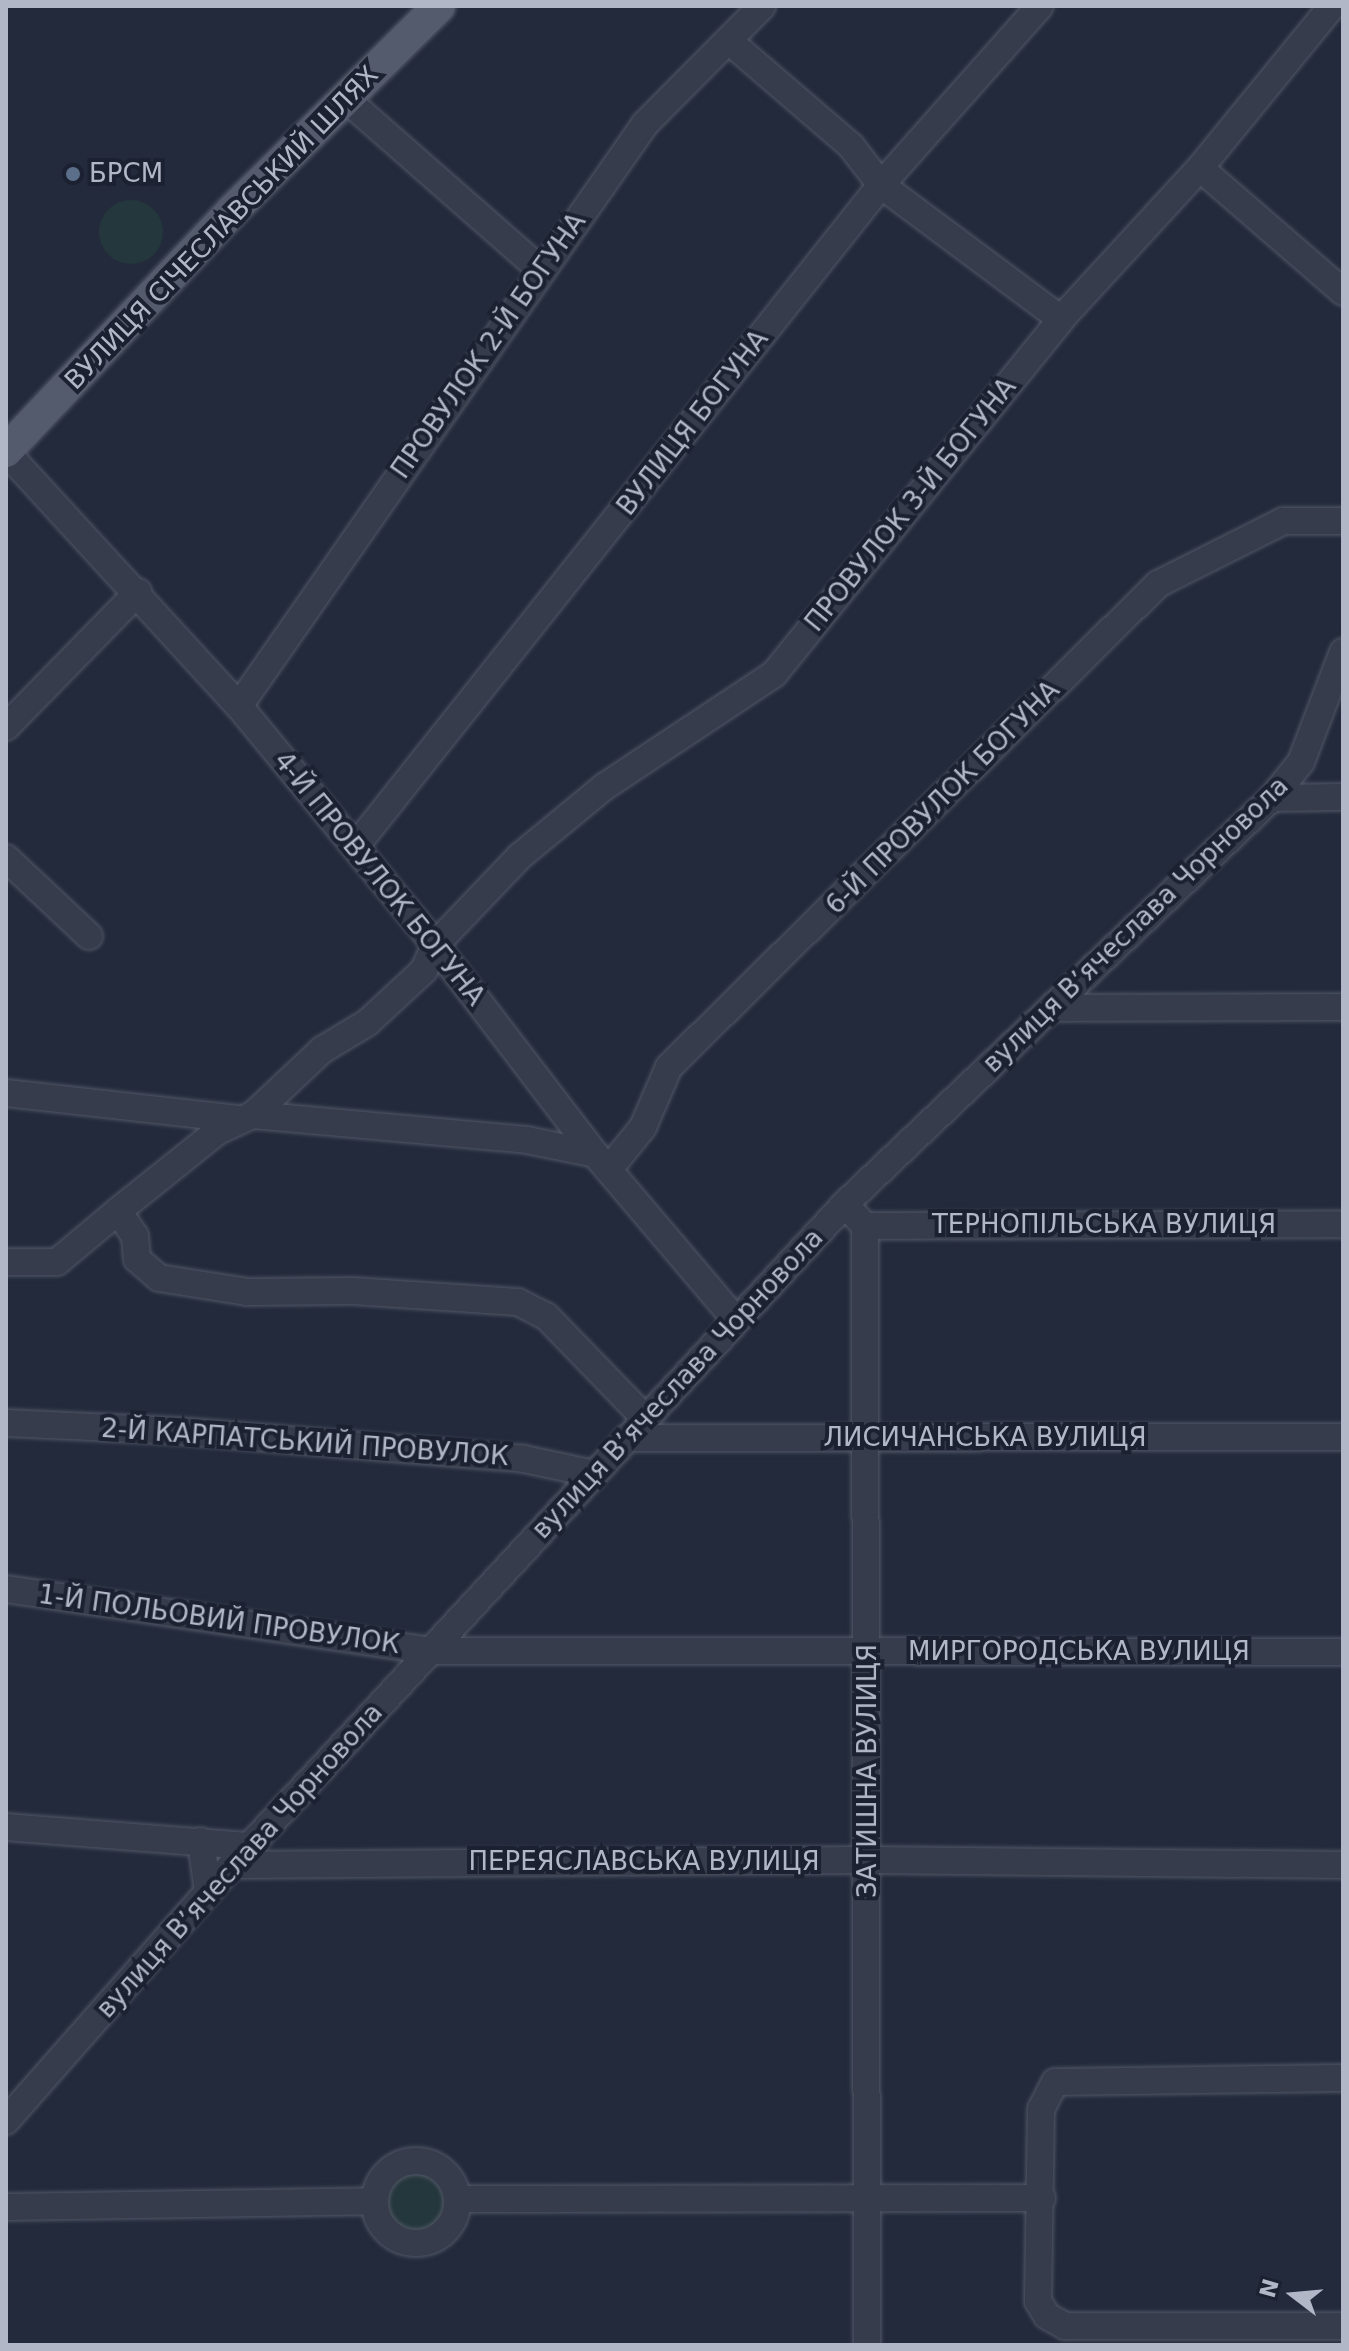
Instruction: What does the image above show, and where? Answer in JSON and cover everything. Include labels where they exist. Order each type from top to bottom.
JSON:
[{"type":"main road","name":"ВУЛИЦЯ СІЧЕСЛАВСЬКИЙ ШЛЯХ","points":[[6,451],[439,6]]},
{"type":"street","name":"ПРОВУЛОК 2-Й БОГУНА","points":[[239,706],[645,124],[762,6]]},
{"type":"street","name":"ВУЛИЦЯ БОГУНА","points":[[355,847],[881,185],[1040,6]]},
{"type":"street","name":"ПРОВУЛОК 3-Й БОГУНА","points":[[6,1262],[57,1262],[118,1211],[244,1117],[292,1074],[367,1023],[424,970],[435,945],[519,857],[604,787],[774,674],[1061,319],[1200,168],[1332,6]]},
{"type":"street","points":[[729,41],[851,146],[881,185],[1061,319]]},
{"type":"street","points":[[346,99],[542,271]]},
{"type":"street","points":[[1200,168],[1343,292]]},
{"type":"street","name":"4-Й ПРОВУЛОК БОГУНА","points":[[6,451],[239,706],[435,945],[602,1161],[736,1320]]},
{"type":"street","name":"6-Й ПРОВУЛОК БОГУНА","points":[[602,1161],[643,1127],[669,1067],[1158,584],[1283,521],[1343,521]]},
{"type":"street","points":[[6,727],[138,592]]},
{"type":"street","name":"вулиця Вʼячеслава Чорновола","points":[[6,2121],[18,2088],[208,1892],[845,1204],[1272,798],[1301,762],[1343,652]]},
{"type":"street","points":[[1272,798],[1343,797]]},
{"type":"street","points":[[6,858],[89,936]]},
{"type":"street","points":[[1054,1008],[1343,1007]]},
{"type":"street","points":[[6,1093],[244,1117],[527,1140],[602,1161]]},
{"type":"street","points":[[845,1204],[865,1226]]},
{"type":"street","points":[[118,1211],[135,1236],[137,1259],[159,1278],[247,1292],[353,1291],[533,1307],[636,1428]]},
{"type":"street","name":"ТЕРНОПІЛЬСЬКА ВУЛИЦЯ","points":[[865,1226],[1343,1224]]},
{"type":"street","name":"ЗАТИШНА ВУЛИЦЯ","points":[[865,1226],[869,1860],[867,2345]]},
{"type":"street","name":"2-Й КАРПАТСЬКИЙ ПРОВУЛОК","points":[[10,1423],[524,1459],[594,1474]]},
{"type":"street","name":"ЛИСИЧАНСЬКА ВУЛИЦЯ","points":[[636,1428],[865,1438],[1343,1437]]},
{"type":"street","name":"1-Й ПОЛЬОВИЙ ПРОВУЛОК","points":[[6,1589],[432,1651]]},
{"type":"street","name":"МИРГОРОДСЬКА ВУЛИЦЯ","points":[[432,1651],[1343,1652]]},
{"type":"street","name":"ПЕРЕЯСЛАВСЬКА ВУЛИЦЯ","points":[[6,1827],[201,1841],[241,1855],[1343,1865]]},
{"type":"street","points":[[201,1841],[208,1892]]},
{"type":"street","points":[[1343,2078],[1062,2079],[1047,2090],[1041,2109],[1038,2301],[1047,2316],[1065,2326],[1343,2326]]},
{"type":"street","points":[[422,2161],[446,2173],[457,2199],[456,2212],[441,2234],[417,2243],[392,2235],[376,2214],[375,2201],[384,2175],[395,2166],[422,2161]]},
{"type":"street","points":[[457,2199],[1042,2198]]},
{"type":"street","points":[[6,2207],[375,2201]]},
{"type":"green space","points":[[131,200],[143,202],[154,209],[161,220],[161,244],[154,255],[143,262],[131,264],[119,262],[108,255],[101,244],[99,232],[101,220],[108,209],[119,202]]},
{"type":"green space","points":[[415,2172],[437,2180],[445,2202],[437,2224],[415,2232],[393,2224],[385,2202],[393,2180]]},
{"type":"place","name":"БРСМ","points":[[73,174]]}]
